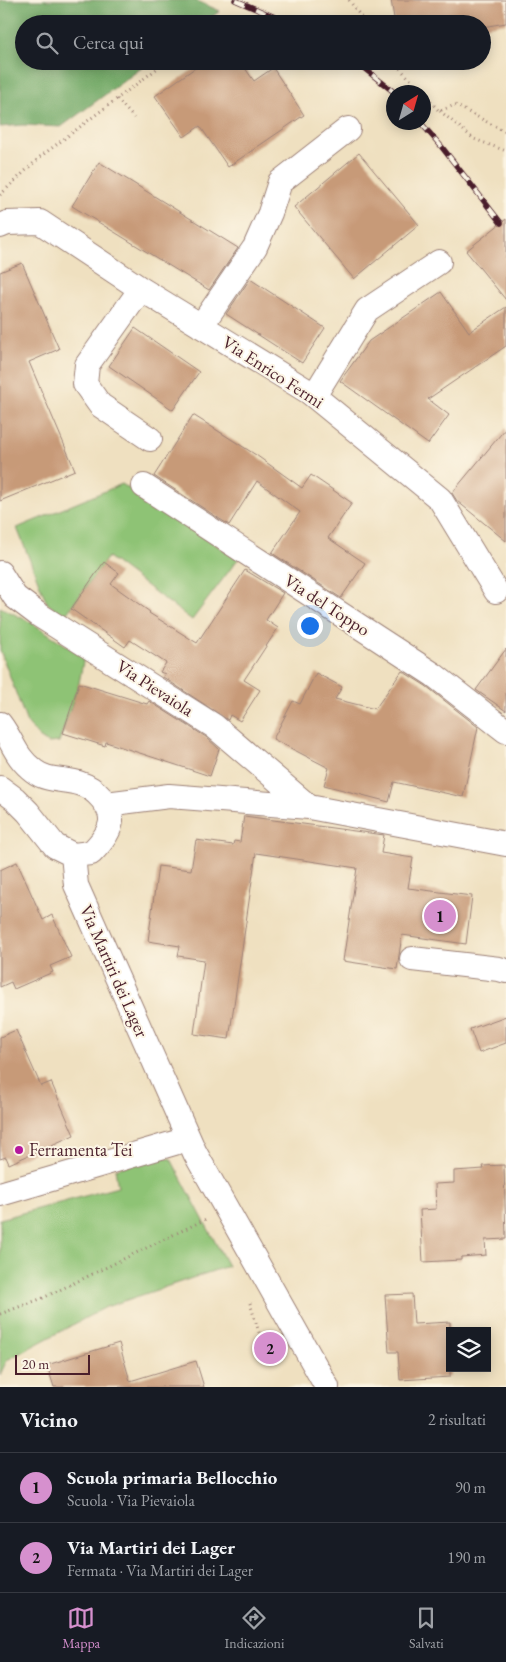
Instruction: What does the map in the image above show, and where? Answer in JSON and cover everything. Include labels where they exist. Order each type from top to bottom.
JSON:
[{"type":"street","points":[[201,326],[255,247],[270,213],[280,182],[348,129]]},
{"type":"street","name":"Via Enrico Fermi","points":[[0,226],[7,223],[40,222],[141,289],[314,396],[440,499],[496,591]]},
{"type":"street","points":[[314,396],[367,310],[439,262]]},
{"type":"street","points":[[141,289],[87,365],[85,384],[100,405],[150,439]]},
{"type":"street","name":"Via del Toppo","points":[[144,486],[434,675],[506,731]]},
{"type":"street","name":"Via Pievaiola","points":[[0,573],[15,597],[39,615],[214,726],[309,807]]},
{"type":"street","points":[[0,724],[18,756],[34,772],[51,779],[81,784],[97,792],[106,804],[111,821],[103,841],[91,853],[73,855],[54,846],[28,812],[0,788]]},
{"type":"street","name":"Via Pievaiola","points":[[106,804],[169,796],[309,807],[506,844]]},
{"type":"street","name":"Via Martiri dei Lager","points":[[73,855],[76,885],[195,1154],[327,1387]]},
{"type":"street","points":[[412,959],[499,969],[506,972]]},
{"type":"street","points":[[0,1194],[188,1139]]},
{"type":"path","points":[[349,0],[360,15]]},
{"type":"path","points":[[0,195],[40,157],[155,70]]},
{"type":"path","points":[[401,70],[416,85]]},
{"type":"path","points":[[117,99],[134,118]]},
{"type":"path","points":[[431,102],[439,111],[474,139],[506,151]]},
{"type":"path","points":[[439,111],[455,106],[506,132]]},
{"type":"path","points":[[0,1314],[43,1298],[209,1218]]},
{"type":"path","points":[[250,1303],[261,1339]]},
{"type":"green space","points":[[0,0],[195,0],[220,11],[214,15],[15,15],[15,70],[139,70],[61,127],[23,125],[0,127]]},
{"type":"green space","points":[[122,484],[238,559],[192,620],[108,557],[64,617],[47,603],[17,528]]},
{"type":"green space","points":[[0,607],[32,623],[84,657],[79,683],[59,742],[48,743],[39,737],[27,723],[0,650]]},
{"type":"green space","points":[[159,1156],[171,1159],[228,1266],[106,1307],[7,1360],[0,1375],[0,1219],[118,1187],[115,1169]]},
{"type":"building","points":[[391,0],[506,0],[506,23],[491,26],[491,15],[394,15]]},
{"type":"building","points":[[192,70],[246,70],[254,81],[270,70],[274,70],[304,115],[228,167],[200,126],[184,137],[155,96]]},
{"type":"building","points":[[359,153],[419,225],[354,279],[294,207]]},
{"type":"building","points":[[99,162],[238,248],[209,290],[72,206]]},
{"type":"building","points":[[506,219],[506,300],[466,251]]},
{"type":"building","points":[[22,263],[59,349],[29,362],[75,470],[0,501],[0,272]]},
{"type":"building","points":[[250,279],[325,328],[302,363],[226,314]]},
{"type":"building","points":[[441,292],[469,332],[506,307],[506,346],[428,399],[449,415],[428,444],[340,381],[369,341]]},
{"type":"building","points":[[135,328],[199,372],[173,410],[109,366]]},
{"type":"building","points":[[193,415],[256,455],[302,488],[311,475],[352,503],[328,538],[365,563],[341,598],[272,553],[300,512],[257,481],[229,525],[154,476]]},
{"type":"building","points":[[506,428],[506,541],[457,501],[452,493]]},
{"type":"building","points":[[104,562],[119,573],[111,584],[149,613],[197,643],[245,570],[283,593],[266,620],[278,628],[244,680],[260,690],[240,721],[230,715],[228,720],[163,677],[165,674],[160,672],[166,663],[130,640],[125,647],[71,609]]},
{"type":"building","points":[[506,649],[506,711],[476,690]]},
{"type":"building","points":[[402,671],[426,686],[478,727],[463,797],[394,782],[389,802],[324,785],[329,768],[273,739],[293,701],[300,704],[316,673],[342,687],[335,699],[375,709]]},
{"type":"building","points":[[79,683],[147,704],[149,701],[206,737],[219,749],[210,776],[106,742],[105,746],[63,733]]},
{"type":"building","points":[[244,816],[384,835],[381,853],[413,858],[408,888],[472,896],[466,944],[402,935],[397,969],[343,961],[357,868],[256,853],[229,1039],[194,1034],[204,960],[178,956],[180,946],[148,941],[158,866],[191,870],[196,840],[233,845],[234,841],[240,842]]},
{"type":"building","points":[[17,862],[43,920],[52,915],[71,957],[50,966],[53,972],[14,989],[11,982],[0,987],[0,870]]},
{"type":"building","points":[[506,1016],[506,1043],[479,1053],[470,1029]]},
{"type":"building","points":[[16,1030],[41,1086],[51,1082],[74,1135],[9,1164],[6,1157],[0,1159],[0,1037]]},
{"type":"building","points":[[504,1165],[506,1239],[485,1240],[486,1255],[461,1257],[461,1260],[423,1262],[420,1210],[436,1209],[435,1184],[454,1183],[454,1171],[484,1169],[483,1166]]},
{"type":"building","points":[[412,1294],[414,1324],[450,1322],[450,1327],[446,1327],[446,1372],[450,1372],[450,1377],[400,1380],[398,1352],[389,1352],[385,1295]]},
{"type":"building","points":[[119,1343],[130,1381],[196,1361],[204,1387],[54,1387],[47,1365]]},
{"type":"railway","points":[[235,0],[270,15]]},
{"type":"railway","points":[[366,70],[386,86]]},
{"type":"railway","points":[[427,130],[501,223]]},
{"type":"place","name":"Scuola primaria Bellocchio","points":[[440,916]]},
{"type":"place","name":"Ferramenta Tei","points":[[19,1150]]},
{"type":"place","name":"Via Martiri dei Lager","points":[[270,1348]]}]
